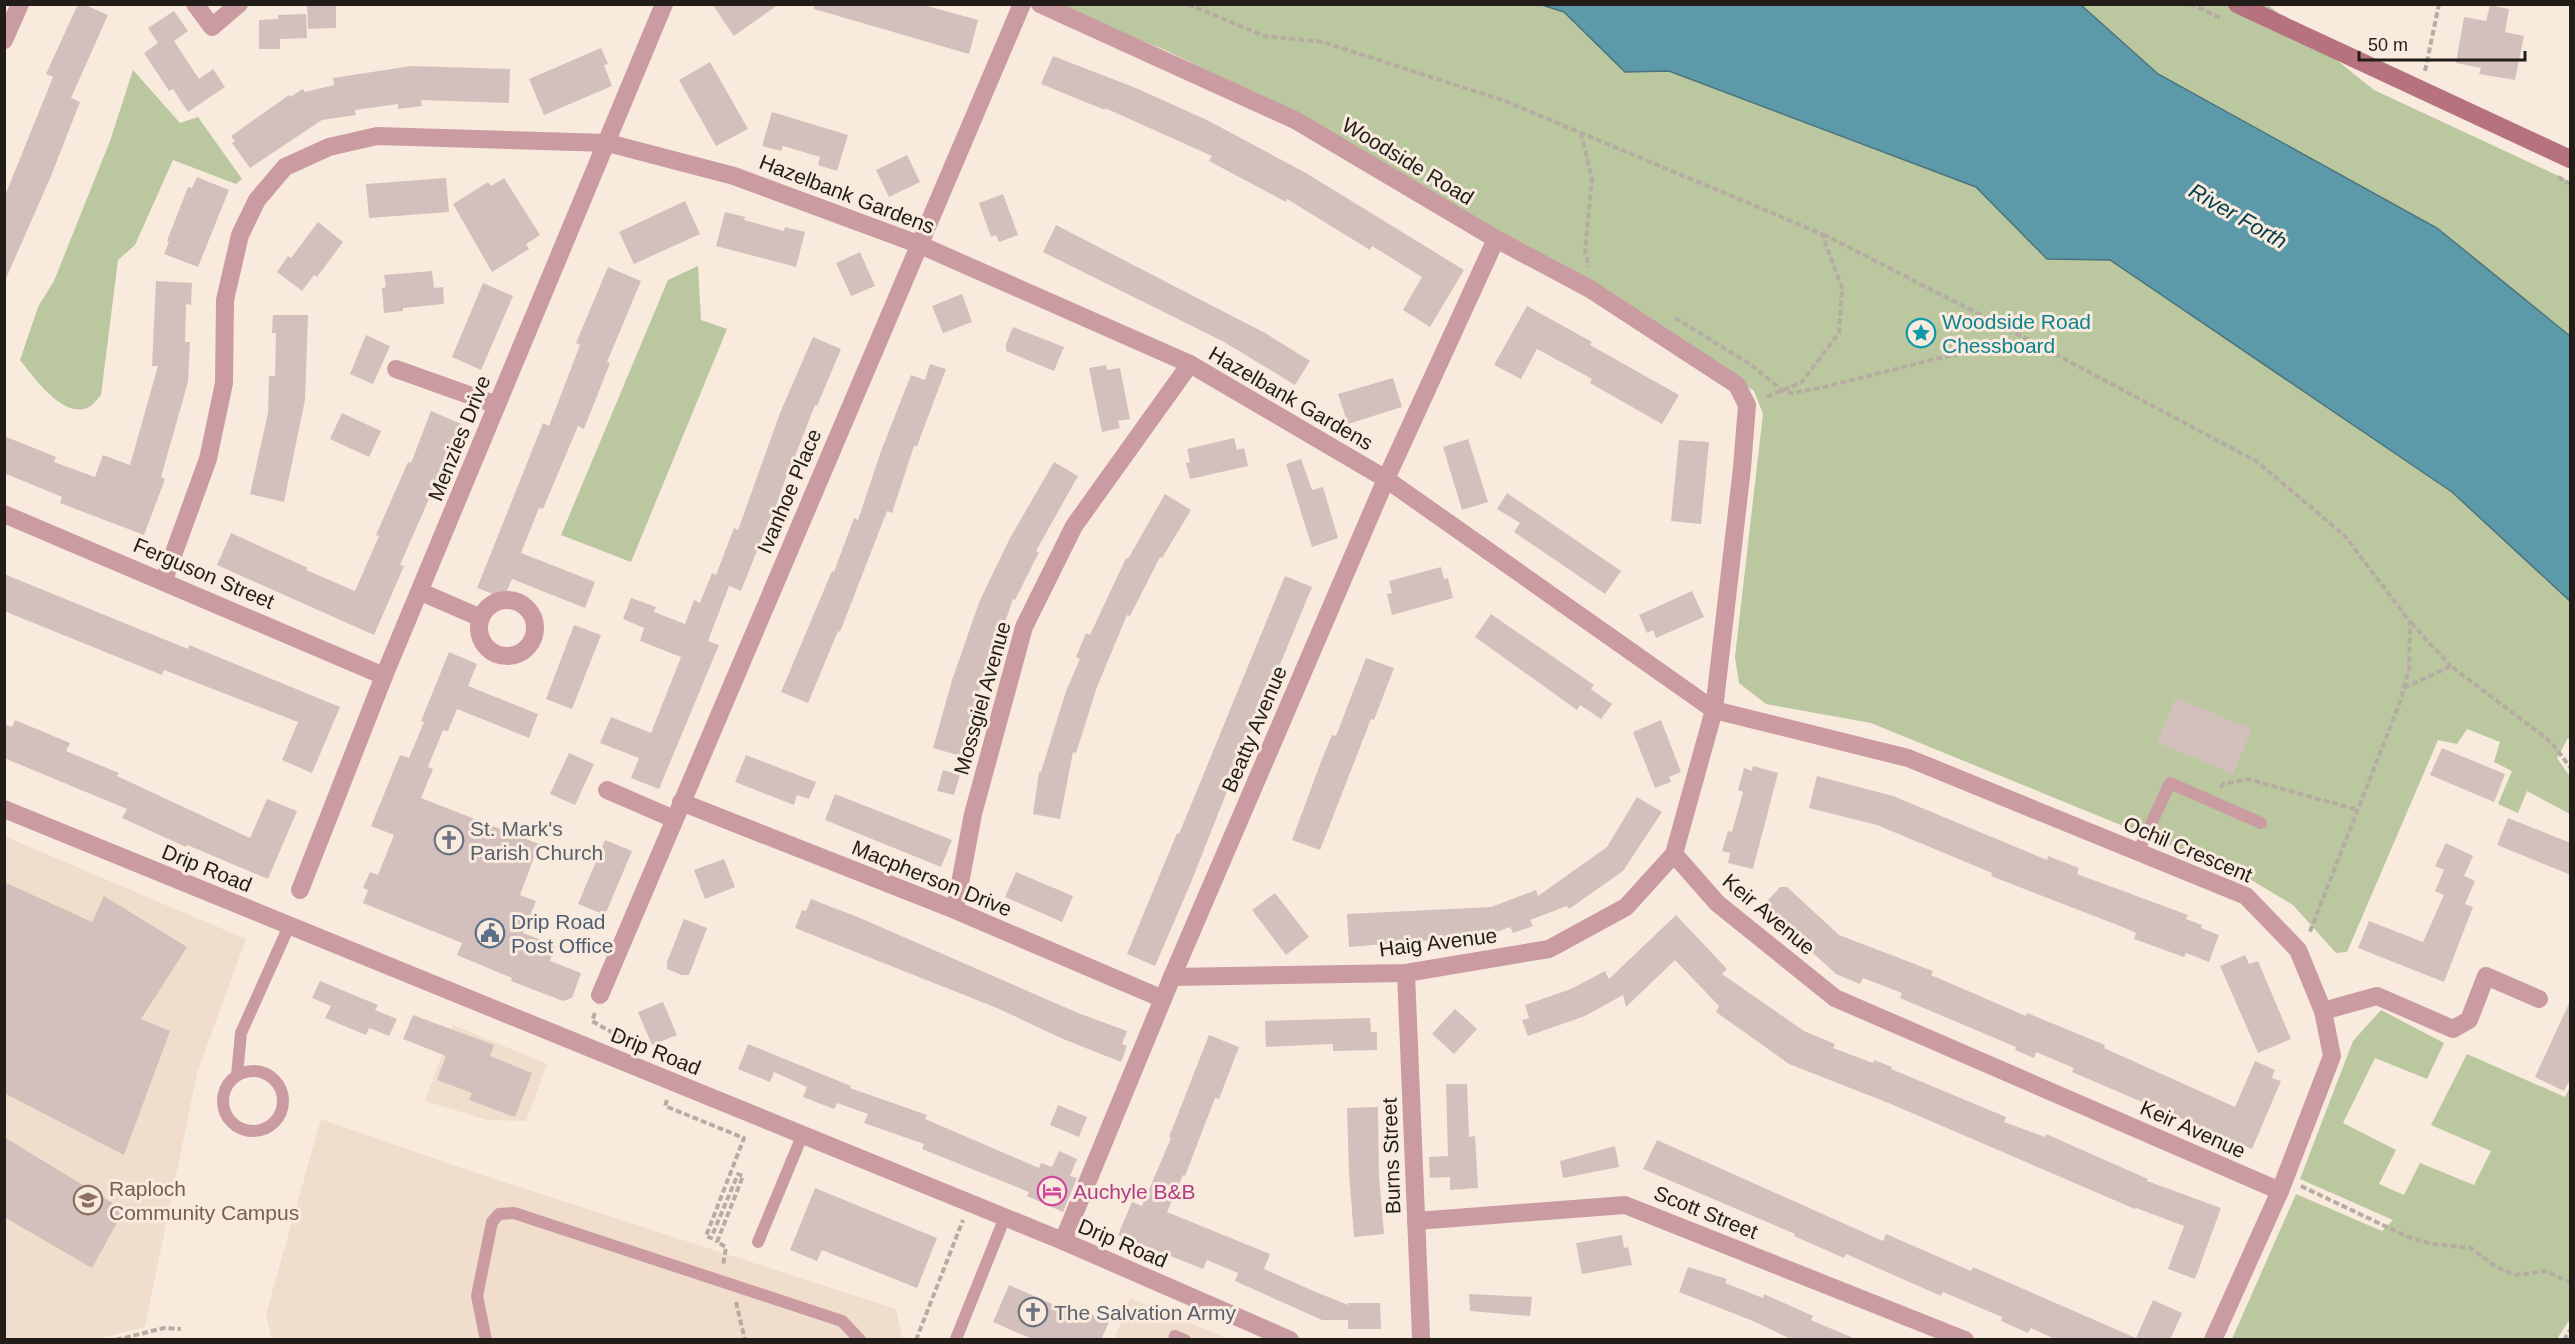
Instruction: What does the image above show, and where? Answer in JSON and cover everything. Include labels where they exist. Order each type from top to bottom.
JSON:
[{"type":"main road","points":[[2237,4],[2571,159]]},
{"type":"street","points":[[195,4],[212,27],[239,4]]},
{"type":"street","name":"Menzies Drive","points":[[300,890],[384,676],[421,592],[664,4]]},
{"type":"street","name":"Ivanhoe Place","points":[[600,995],[1022,4]]},
{"type":"street","name":"Woodside Road","points":[[1040,4],[1295,120],[1496,239],[1590,289],[1737,385],[1747,405]]},
{"type":"street","points":[[4,40],[13,10]]},
{"type":"street","name":"Hazelbank Gardens","points":[[164,580],[208,459],[224,383],[225,300],[240,235],[257,200],[285,167],[329,147],[377,136],[608,143],[734,176],[918,244],[1190,364],[1386,478],[1714,710]]},
{"type":"street","name":"Beatty Avenue","points":[[1063,1241],[1172,977],[1386,478],[1496,239]]},
{"type":"street","name":"Mossgiel Avenue","points":[[955,910],[973,814],[1023,627],[1074,526],[1190,364]]},
{"type":"street","points":[[396,369],[497,405]]},
{"type":"street","points":[[1674,854],[1714,710],[1743,468],[1747,405]]},
{"type":"street","name":"Ferguson Street","points":[[4,514],[164,580],[384,676]]},
{"type":"street","points":[[421,592],[481,618]]},
{"type":"street","name":"Ochil Crescent","points":[[1714,710],[1908,758],[2246,896],[2298,950],[2323,1011],[2332,1056],[2282,1185],[2213,1340]]},
{"type":"street","name":"Macpherson Drive","points":[[607,790],[678,811],[955,910],[1163,999]]},
{"type":"street","name":"Drip Road","points":[[4,809],[1005,1217],[1290,1340]]},
{"type":"street","name":"Haig Avenue","points":[[1172,977],[1406,973],[1549,949],[1626,907],[1674,854]]},
{"type":"street","name":"Keir Avenue","points":[[1674,854],[1717,903],[1835,998],[2282,1185]]},
{"type":"street","name":"Burns Street","points":[[1406,973],[1421,1337]]},
{"type":"street","points":[[2323,1011],[2377,996],[2453,1029],[2469,1020],[2486,976],[2539,999]]},
{"type":"street","name":"Scott Street","points":[[1416,1221],[1625,1204],[1965,1340]]},
{"type":"lane","points":[[2138,852],[2170,783],[2261,823]]},
{"type":"lane","points":[[237,1075],[256,1071],[266,1073],[280,1087],[283,1106],[280,1116],[266,1129],[248,1132],[231,1123],[226,1116],[222,1098],[225,1089],[237,1075],[241,1033],[289,926]]},
{"type":"lane","points":[[758,1242],[802,1136]]},
{"type":"lane","points":[[486,1340],[477,1296],[492,1222],[499,1214],[514,1213],[842,1321],[860,1340]]},
{"type":"lane","points":[[956,1339],[1005,1217]]},
{"type":"lane","points":[[1174,1340],[1175,1336],[1185,1340]]},
{"type":"path","points":[[1188,4],[1264,36],[1323,42],[1493,97],[1822,234],[2031,341],[2256,461],[2345,536],[2410,622],[2451,666],[2551,742],[2571,767]]},
{"type":"path","points":[[2421,90],[2439,4]]},
{"type":"path","points":[[1581,133],[1592,178],[1585,251],[1590,271]]},
{"type":"path","points":[[1747,405],[1802,382],[1839,333],[1842,288],[1822,234]]},
{"type":"path","points":[[1671,316],[1750,364],[1783,391],[1791,393],[1825,387],[1935,359],[2031,341]]},
{"type":"path","points":[[2298,950],[2312,929],[2403,689],[2409,669],[2410,622]]},
{"type":"path","points":[[2403,689],[2451,666]]},
{"type":"path","points":[[2206,798],[2224,784],[2247,779],[2358,810]]},
{"type":"path","points":[[600,995],[592,1021],[632,1043]]},
{"type":"path","points":[[675,1083],[664,1106],[744,1138],[705,1236],[711,1238],[738,1174],[743,1176],[717,1242],[726,1247],[722,1281],[736,1303],[745,1340]]},
{"type":"path","points":[[2282,1185],[2408,1237],[2433,1244],[2471,1248],[2495,1266],[2516,1275],[2546,1271],[2571,1282]]},
{"type":"path","points":[[916,1340],[969,1204]]},
{"type":"path","points":[[116,1340],[164,1328],[181,1329]]},
{"type":"path","points":[[2564,1340],[2571,1330]]},
{"type":"shaded area","name":"Raploch Community Campus","points":[[4,836],[246,939],[197,1073],[145,1327],[96,1339],[5,1339]]},
{"type":"shaded area","points":[[453,1025],[547,1064],[526,1121],[487,1120],[425,1101]]},
{"type":"shaded area","points":[[321,1119],[476,1173],[896,1309],[903,1339],[272,1340],[266,1314]]},
{"type":"shaded area","points":[[1130,1298],[1229,1339],[1114,1340]]},
{"type":"green space","points":[[1050,5],[1542,5],[1564,12],[1625,72],[1669,71],[1976,187],[2047,259],[2110,260],[2452,492],[2570,601],[2570,741],[2568,738],[2557,758],[2570,777],[2570,814],[2527,791],[2518,813],[2498,804],[2512,771],[2494,762],[2500,742],[2467,729],[2457,744],[2438,740],[2347,952],[2336,953],[2293,905],[2243,875],[1871,723],[1766,704],[1739,683],[1735,657],[1763,414],[1754,391],[1669,330],[1292,112],[1163,49]]},
{"type":"green space","points":[[2081,5],[2268,5],[2374,90],[2565,179],[2570,183],[2570,336],[2437,228],[2158,74]]},
{"type":"green space","points":[[133,70],[180,123],[198,117],[242,179],[236,184],[173,160],[135,245],[118,260],[101,395],[89,407],[77,409],[68,407],[49,394],[20,360],[38,307],[54,281],[110,141]]},
{"type":"green space","points":[[698,266],[701,320],[727,329],[631,562],[561,535],[668,280]]},
{"type":"green space","points":[[2381,1010],[2444,1043],[2427,1079],[2375,1058],[2343,1123],[2396,1150],[2379,1184],[2404,1195],[2420,1163],[2474,1185],[2491,1151],[2431,1125],[2467,1054],[2565,1097],[2570,1087],[2570,1319],[2557,1339],[2232,1339],[2296,1194],[2382,1231],[2393,1220],[2300,1179],[2353,1041]]},
{"type":"water","name":"River Forth","points":[[1542,5],[2081,5],[2158,74],[2437,228],[2570,336],[2570,601],[2452,492],[2110,260],[2047,259],[1976,187],[1669,71],[1625,72],[1564,12]]},
{"type":"building","points":[[78,4],[108,15],[71,98],[80,102],[51,176],[4,283],[4,198],[53,77],[46,74]]},
{"type":"building","points":[[307,4],[336,4],[336,28],[308,29]]},
{"type":"building","points":[[712,4],[779,4],[734,36]]},
{"type":"building","points":[[814,4],[920,4],[978,20],[969,54],[814,9]]},
{"type":"building","points":[[2490,5],[2509,9],[2505,32],[2524,36],[2515,80],[2479,74],[2481,68],[2456,63],[2464,17],[2486,21]]},
{"type":"building","points":[[174,11],[188,31],[174,41],[199,79],[213,69],[225,87],[188,112],[173,89],[169,91],[144,53],[158,43],[148,28]]},
{"type":"building","points":[[306,14],[307,38],[280,39],[280,49],[259,49],[259,20],[278,19],[278,15]]},
{"type":"building","points":[[601,48],[608,64],[604,65],[612,86],[544,115],[529,79]]},
{"type":"building","points":[[1053,56],[1136,88],[1209,121],[1306,173],[1464,270],[1430,327],[1403,310],[1422,277],[1372,246],[1370,250],[1287,199],[1286,202],[1209,161],[1212,156],[1105,108],[1105,110],[1041,84]]},
{"type":"building","points":[[710,62],[748,129],[716,146],[679,80]]},
{"type":"building","points":[[411,66],[510,69],[509,103],[421,100],[422,106],[398,109],[398,104],[355,110],[356,115],[322,120],[250,168],[232,143],[235,141],[231,136],[289,95],[290,97],[303,89],[305,92],[334,85],[333,78]]},
{"type":"building","points":[[772,112],[848,135],[837,171],[818,165],[820,157],[783,146],[781,151],[762,146]]},
{"type":"building","points":[[907,155],[920,182],[889,197],[876,170]]},
{"type":"building","points":[[197,177],[229,190],[198,267],[164,254],[188,187],[192,188]]},
{"type":"building","points":[[446,178],[449,212],[369,218],[366,184]]},
{"type":"building","points":[[504,178],[540,235],[526,244],[529,249],[492,272],[453,204],[488,182],[491,186]]},
{"type":"building","points":[[1003,194],[1018,235],[999,242],[996,235],[991,237],[979,203]]},
{"type":"building","points":[[685,201],[700,234],[634,264],[619,232]]},
{"type":"building","points":[[725,212],[784,231],[785,227],[805,232],[796,267],[716,246]]},
{"type":"building","points":[[318,222],[343,242],[317,277],[314,275],[302,291],[277,272],[288,256],[291,258]]},
{"type":"building","points":[[1056,225],[1265,333],[1310,361],[1295,385],[1224,342],[1043,252]]},
{"type":"building","points":[[860,252],[875,286],[851,296],[836,263]]},
{"type":"building","points":[[608,267],[641,281],[607,362],[610,363],[584,429],[578,426],[543,509],[539,508],[521,553],[595,582],[585,608],[512,579],[504,598],[477,588],[543,423],[549,426],[580,345],[576,343]]},
{"type":"building","points":[[432,271],[434,288],[443,287],[444,304],[403,308],[403,311],[384,313],[382,288],[386,287],[384,275]]},
{"type":"building","points":[[156,281],[192,283],[191,305],[186,304],[185,342],[190,342],[188,382],[161,477],[165,479],[144,535],[60,503],[62,497],[4,473],[4,436],[56,457],[54,462],[95,477],[103,455],[130,465],[158,366],[152,366]]},
{"type":"building","points":[[483,283],[513,296],[481,370],[452,357]]},
{"type":"building","points":[[962,294],[972,322],[943,333],[932,306]]},
{"type":"building","points":[[1527,306],[1592,342],[1590,345],[1679,395],[1662,424],[1590,383],[1592,379],[1537,349],[1521,379],[1494,365]]},
{"type":"building","points":[[273,315],[308,315],[305,400],[284,502],[250,494],[268,413],[269,376],[275,376],[276,333],[272,333]]},
{"type":"building","points":[[1013,327],[1064,347],[1054,371],[1006,351],[1006,344]]},
{"type":"building","points":[[366,335],[390,346],[373,384],[350,374]]},
{"type":"building","points":[[813,337],[841,349],[817,406],[815,405],[770,523],[768,523],[741,591],[729,586],[708,641],[719,645],[659,789],[631,778],[639,758],[600,743],[611,717],[651,733],[681,657],[640,641],[644,628],[623,619],[631,598],[656,607],[654,612],[685,624],[694,600],[700,603],[712,573],[716,575],[734,528],[738,530],[780,413]]},
{"type":"building","points":[[930,364],[946,369],[917,446],[914,446],[892,513],[887,511],[840,632],[838,631],[808,703],[781,692],[832,571],[834,572],[854,518],[858,520],[881,451],[911,375],[925,380]]},
{"type":"building","points":[[1106,365],[1107,370],[1120,368],[1130,419],[1118,421],[1120,428],[1102,432],[1089,368]]},
{"type":"building","points":[[1393,378],[1402,407],[1348,424],[1338,394]]},
{"type":"building","points":[[431,411],[466,426],[448,469],[443,467],[400,565],[404,566],[374,635],[217,565],[231,533],[355,591],[379,536],[376,535],[408,462],[411,463]]},
{"type":"building","points":[[342,413],[381,431],[369,457],[330,439]]},
{"type":"building","points":[[1234,438],[1237,450],[1244,448],[1248,466],[1190,479],[1186,463],[1190,462],[1187,449]]},
{"type":"building","points":[[1468,439],[1488,502],[1462,510],[1443,447]]},
{"type":"building","points":[[1679,440],[1709,442],[1701,524],[1671,521]]},
{"type":"building","points":[[1301,459],[1312,490],[1323,487],[1338,538],[1312,547],[1286,464]]},
{"type":"building","points":[[1054,462],[1078,476],[1036,551],[1039,552],[1015,600],[1013,599],[987,675],[984,674],[961,756],[933,748],[952,680],[980,600],[1010,538]]},
{"type":"building","points":[[1507,493],[1621,571],[1605,594],[1514,532],[1520,523],[1497,509]]},
{"type":"building","points":[[1165,494],[1191,510],[1162,558],[1160,557],[1130,616],[1127,615],[1097,687],[1076,753],[1073,752],[1060,819],[1033,814],[1039,772],[1041,772],[1066,691],[1080,659],[1076,657],[1086,633],[1090,635],[1126,558],[1128,559]]},
{"type":"building","points":[[1441,567],[1444,579],[1448,578],[1453,598],[1392,615],[1387,594],[1392,593],[1389,581]]},
{"type":"building","points":[[4,574],[188,649],[189,645],[340,707],[312,773],[282,760],[298,722],[164,670],[162,675],[4,611]]},
{"type":"building","points":[[1285,576],[1312,587],[1269,691],[1267,690],[1190,885],[1155,966],[1127,954]]},
{"type":"building","points":[[1692,591],[1704,617],[1656,638],[1653,630],[1647,633],[1639,615]]},
{"type":"building","points":[[1491,614],[1594,685],[1591,689],[1612,704],[1601,719],[1580,705],[1577,710],[1475,637]]},
{"type":"building","points":[[574,625],[601,635],[572,709],[546,699]]},
{"type":"building","points":[[449,652],[477,664],[468,686],[538,714],[529,738],[457,709],[448,731],[443,730],[428,767],[433,769],[421,798],[539,844],[520,895],[536,901],[523,933],[555,945],[550,961],[581,973],[572,998],[563,1001],[511,981],[512,978],[457,955],[462,943],[363,903],[368,890],[363,888],[370,872],[378,875],[394,835],[371,826],[400,755],[409,758],[424,722],[421,721]]},
{"type":"building","points":[[1366,658],[1394,668],[1374,720],[1371,719],[1320,850],[1292,840],[1322,759],[1332,735],[1336,736]]},
{"type":"building","points":[[2176,698],[2252,729],[2233,774],[2157,742]]},
{"type":"building","points":[[15,720],[70,743],[66,751],[119,773],[117,776],[250,838],[267,799],[297,811],[268,879],[187,845],[186,847],[122,818],[127,809],[4,758],[4,724],[12,727]]},
{"type":"building","points":[[1661,720],[1681,772],[1669,777],[1671,782],[1655,788],[1633,732]]},
{"type":"building","points":[[2442,748],[2505,774],[2494,802],[2430,775]]},
{"type":"building","points":[[569,753],[594,764],[575,805],[550,794]]},
{"type":"building","points":[[746,755],[816,782],[809,799],[797,795],[794,805],[735,782]]},
{"type":"building","points":[[1753,766],[1778,773],[1753,869],[1728,863],[1730,853],[1722,851],[1728,831],[1732,832],[1743,792],[1738,790],[1744,768],[1752,771]]},
{"type":"building","points":[[943,770],[960,775],[954,795],[937,791]]},
{"type":"building","points":[[1817,776],[1893,796],[2047,860],[2048,856],[2079,868],[2077,874],[2188,915],[2186,919],[2219,935],[2209,962],[2186,953],[2184,957],[2134,939],[2136,933],[1991,876],[1992,873],[1877,825],[1809,808]]},
{"type":"building","points":[[835,794],[952,840],[941,867],[825,820]]},
{"type":"building","points":[[1637,797],[1662,812],[1623,871],[1569,909],[1567,906],[1530,920],[1533,926],[1513,933],[1510,927],[1486,936],[1458,937],[1459,944],[1436,946],[1435,940],[1349,947],[1347,914],[1491,907],[1536,890],[1538,896],[1607,847]]},
{"type":"building","points":[[2508,818],[2571,843],[2571,875],[2497,845]]},
{"type":"building","points":[[605,840],[632,851],[605,915],[578,904]]},
{"type":"building","points":[[2446,843],[2473,856],[2464,876],[2475,881],[2465,904],[2473,907],[2444,982],[2358,948],[2369,921],[2423,942],[2444,895],[2435,891],[2444,870],[2435,866]]},
{"type":"building","points":[[724,859],[735,887],[705,899],[694,870]]},
{"type":"building","points":[[1016,872],[1073,896],[1062,922],[1005,897]]},
{"type":"building","points":[[4,882],[92,922],[104,896],[187,947],[141,1019],[170,1031],[124,1155],[4,1093]]},
{"type":"building","points":[[1780,887],[1787,887],[1839,935],[1933,971],[1931,975],[2026,1016],[2027,1013],[2105,1045],[2104,1048],[2235,1107],[2255,1061],[2275,1070],[2272,1078],[2281,1081],[2252,1149],[2072,1072],[2074,1068],[2036,1052],[2034,1058],[2015,1050],[2016,1047],[1900,998],[1902,993],[1863,978],[1860,984],[1836,974],[1762,907]]},
{"type":"building","points":[[1275,893],[1309,937],[1286,955],[1252,910]]},
{"type":"building","points":[[811,899],[1078,1013],[1127,1031],[1122,1044],[1127,1046],[1121,1062],[1063,1039],[997,1008],[795,928],[802,910],[806,911]]},
{"type":"building","points":[[1676,915],[1727,969],[1722,974],[1804,1031],[1835,1044],[1833,1048],[1873,1063],[1874,1060],[1892,1067],[1891,1069],[2006,1117],[2004,1122],[2045,1137],[2046,1134],[2148,1179],[2147,1181],[2221,1208],[2195,1279],[2168,1269],[2184,1226],[2135,1209],[1891,1104],[1789,1064],[1716,1012],[1719,1006],[1675,960],[1626,1007],[1623,995],[1585,1016],[1528,1036],[1522,1020],[1529,1018],[1525,1005],[1571,989],[1605,971],[1609,979]]},
{"type":"building","points":[[684,919],[707,928],[689,975],[682,975],[667,969],[667,962]]},
{"type":"building","points":[[2245,955],[2249,964],[2258,961],[2291,1039],[2258,1053],[2220,966]]},
{"type":"building","points":[[320,981],[378,1005],[375,1010],[397,1019],[389,1036],[369,1028],[366,1035],[325,1018],[331,1006],[312,998]]},
{"type":"building","points":[[2571,999],[2571,1078],[2564,1091],[2535,1077]]},
{"type":"building","points":[[663,1002],[677,1035],[652,1045],[638,1012]]},
{"type":"building","points":[[1455,1009],[1477,1029],[1454,1054],[1432,1034]]},
{"type":"building","points":[[413,1015],[494,1045],[490,1056],[532,1073],[515,1117],[469,1100],[472,1093],[437,1080],[446,1056],[403,1039]]},
{"type":"building","points":[[1370,1018],[1371,1032],[1377,1032],[1377,1050],[1333,1051],[1333,1044],[1266,1047],[1265,1021]]},
{"type":"building","points":[[1209,1035],[1239,1047],[1219,1099],[1215,1098],[1185,1176],[1183,1175],[1167,1212],[1270,1254],[1264,1269],[1311,1290],[1348,1305],[1348,1303],[1380,1303],[1381,1329],[1348,1329],[1348,1320],[1322,1320],[1235,1281],[1238,1273],[1207,1260],[1203,1269],[1118,1235],[1132,1202],[1142,1206],[1171,1138],[1169,1137]]},
{"type":"building","points":[[748,1044],[851,1086],[850,1088],[927,1115],[925,1119],[1039,1168],[1041,1163],[1052,1167],[1059,1151],[1077,1159],[1070,1176],[1077,1178],[1063,1212],[1027,1196],[1029,1192],[922,1149],[924,1144],[864,1123],[868,1114],[837,1103],[834,1109],[803,1097],[807,1087],[774,1072],[770,1082],[738,1069]]},
{"type":"building","points":[[1446,1084],[1467,1084],[1469,1137],[1475,1136],[1478,1188],[1450,1190],[1450,1177],[1430,1178],[1429,1157],[1448,1156]]},
{"type":"building","points":[[1058,1105],[1087,1117],[1079,1137],[1050,1125]]},
{"type":"building","points":[[1378,1107],[1379,1176],[1384,1234],[1354,1237],[1347,1108]]},
{"type":"building","points":[[4,1137],[124,1210],[92,1268],[4,1217]]},
{"type":"building","points":[[1657,1140],[1883,1241],[1886,1234],[1971,1271],[1973,1267],[2136,1338],[2153,1300],[2182,1313],[2170,1340],[2057,1340],[2031,1328],[2028,1333],[2001,1321],[2002,1317],[1943,1292],[1941,1296],[1846,1254],[1844,1258],[1794,1236],[1795,1234],[1643,1169]]},
{"type":"building","points":[[1615,1146],[1619,1167],[1563,1178],[1560,1161]]},
{"type":"building","points":[[815,1188],[937,1238],[917,1288],[822,1250],[817,1261],[790,1250]]},
{"type":"building","points":[[1622,1235],[1624,1248],[1628,1247],[1632,1265],[1582,1274],[1576,1243]]},
{"type":"building","points":[[1688,1267],[1727,1279],[1725,1283],[1763,1298],[1764,1294],[1813,1316],[1811,1320],[1858,1340],[1793,1340],[1753,1321],[1679,1292]]},
{"type":"building","name":"The Salvation Army","points":[[1009,1285],[1077,1315],[1080,1309],[1109,1322],[1101,1340],[1034,1340],[993,1322]]},
{"type":"building","points":[[1469,1294],[1532,1297],[1530,1316],[1470,1311]]},
{"type":"place","name":"Woodside Road Chessboard","points":[[1921,333]]},
{"type":"place","name":"St. Mark's Parish Church","points":[[449,840]]},
{"type":"place","name":"Drip Road Post Office","points":[[490,933]]},
{"type":"place","name":"Auchyle B&B","points":[[1052,1191]]},
{"type":"place","name":"Raploch Community Campus","points":[[88,1200]]},
{"type":"place","name":"The Salvation Army","points":[[1033,1312]]}]
